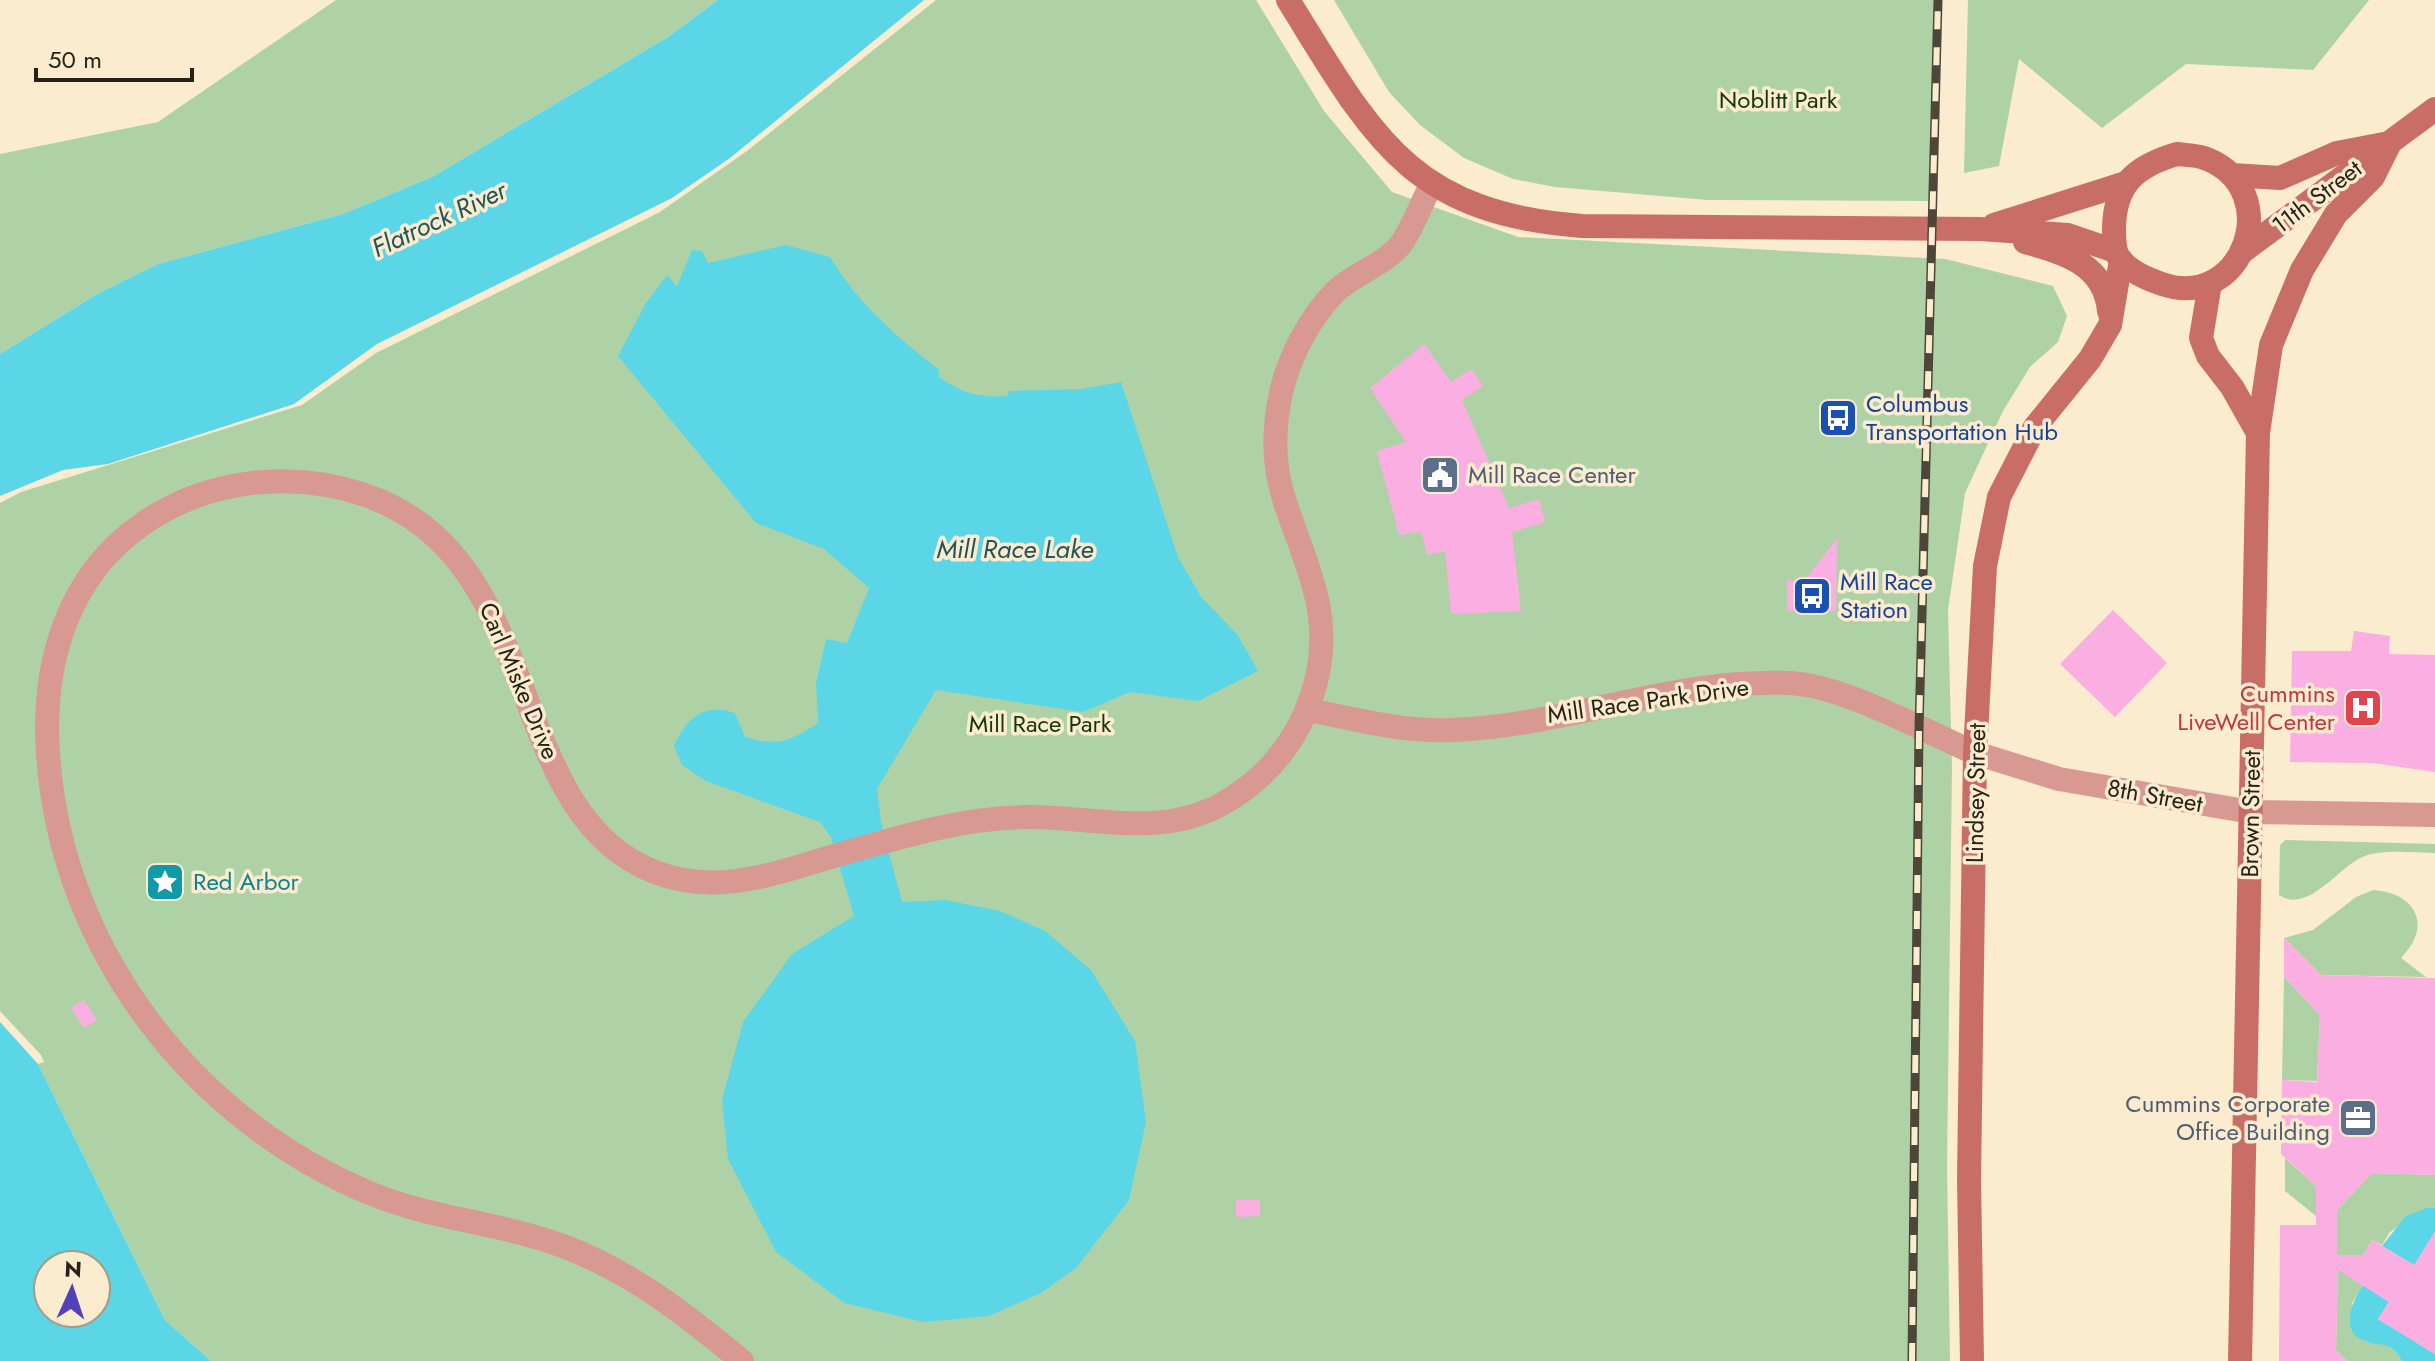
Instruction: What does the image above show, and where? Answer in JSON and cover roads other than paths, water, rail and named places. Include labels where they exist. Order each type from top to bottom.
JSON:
[{"type":"main road","points":[[1288,0],[1367,121],[1389,148],[1431,185],[1486,210],[1548,224],[1980,229],[2068,235],[2118,256],[2145,278],[2177,289],[2210,283],[2230,270],[2243,251],[2250,225],[2246,199],[2232,175],[2207,159],[2177,154],[2148,162],[2126,183],[2116,205],[2118,256]]},
{"type":"main road","name":"11th Street","points":[[2243,251],[2435,109]]},
{"type":"main road","name":"11th Street","points":[[2232,175],[2280,178],[2337,153],[2390,143]]},
{"type":"main road","name":"Brown Street","points":[[2240,1361],[2258,433],[2271,345],[2302,270],[2336,214],[2373,177],[2390,143]]},
{"type":"main road","points":[[1980,229],[2126,183]]},
{"type":"main road","points":[[1980,229],[2065,254],[2091,269],[2103,285],[2110,325]]},
{"type":"main road","name":"Lindsey Street","points":[[1972,1361],[1969,1180],[1975,753],[1985,566],[1999,497],[2035,427],[2090,359],[2110,325],[2118,256]]},
{"type":"main road","points":[[2210,283],[2201,338],[2208,356],[2232,387],[2258,433]]},
{"type":"street","name":"Carl Miske Drive","points":[[742,1361],[670,1302],[621,1271],[562,1245],[378,1196],[302,1159],[223,1103],[147,1023],[118,979],[67,868],[49,778],[45,712],[50,662],[70,611],[99,566],[143,523],[202,494],[261,481],[319,482],[374,497],[419,523],[465,565],[493,613],[562,783],[594,829],[622,854],[658,873],[713,885],[758,879],[901,837],[993,818],[1055,817],[1131,827],[1181,821],[1227,803],[1264,775],[1289,745],[1309,710],[1320,659],[1318,604],[1277,484],[1274,429],[1284,379],[1307,332],[1336,291],[1398,249],[1431,185]]},
{"type":"street","name":"Mill Race Park Drive","points":[[1309,710],[1378,725],[1456,730],[1704,689],[1790,683],[1833,691],[1975,753]]},
{"type":"street","name":"8th Street","points":[[1975,753],[2059,779],[2251,812],[2435,815]]},
{"type":"water","name":"Flatrock River","points":[[718,0],[924,0],[730,158],[672,198],[377,344],[294,404],[108,464],[63,470],[0,496],[0,354],[97,294],[158,264],[343,214],[434,176],[668,37]]},
{"type":"water","name":"Mill Race Lake","points":[[786,245],[830,257],[879,319],[939,370],[939,377],[964,391],[1007,396],[1009,391],[1081,389],[1121,382],[1178,557],[1201,597],[1237,634],[1258,671],[1198,701],[1130,692],[1083,712],[936,690],[877,789],[881,822],[902,902],[945,900],[1000,911],[1045,931],[1091,970],[1135,1041],[1146,1122],[1129,1200],[1076,1268],[1041,1293],[989,1316],[923,1322],[844,1303],[776,1252],[728,1159],[722,1100],[743,1022],[792,954],[854,916],[831,837],[820,822],[706,781],[682,765],[674,746],[691,720],[706,711],[735,713],[745,737],[766,742],[791,738],[818,723],[816,683],[826,639],[847,643],[869,588],[824,549],[756,523],[618,356],[646,303],[667,275],[677,286],[692,250],[702,251],[708,263]]},
{"type":"water","points":[[0,1022],[38,1064],[165,1320],[211,1361],[0,1361]]},
{"type":"water","points":[[2428,1207],[2435,1208],[2435,1249],[2414,1265],[2382,1246],[2405,1217]]},
{"type":"water","points":[[2363,1285],[2389,1302],[2378,1319],[2435,1354],[2435,1361],[2402,1361],[2390,1347],[2357,1337],[2352,1331],[2350,1315]]},
{"type":"railway","points":[[1912,1361],[1919,729],[1938,0]]},
{"type":"place","name":"Columbus Transportation Hub","points":[[1838,418]]},
{"type":"place","name":"Mill Race Center","points":[[1440,475]]},
{"type":"place","name":"Mill Race Station","points":[[1812,596]]},
{"type":"place","name":"Cummins LiveWell Center","points":[[2363,708]]},
{"type":"place","name":"Red Arbor","points":[[165,882]]},
{"type":"place","name":"Cummins Corporate Office Building","points":[[2358,1118]]},
{"type":"park label","name":"Noblitt Park","points":[[1778,100]]},
{"type":"park label","name":"Mill Race Park","points":[[1040,724]]}]
